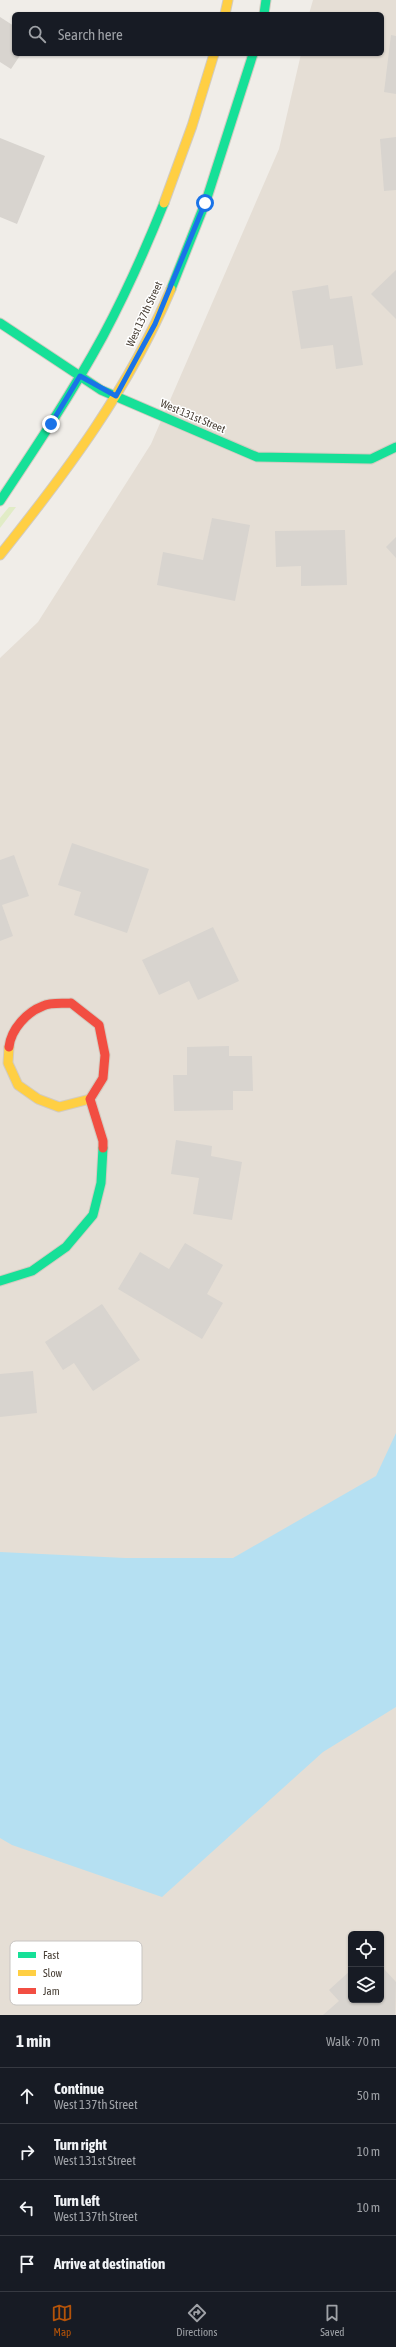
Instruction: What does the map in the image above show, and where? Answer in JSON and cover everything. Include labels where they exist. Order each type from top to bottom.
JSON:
[{"type":"main road","points":[[264,12],[266,0]]},
{"type":"main road","points":[[0,501],[51,424],[104,335],[151,235],[183,152],[213,56]]},
{"type":"main road","name":"West 137th Street","points":[[0,555],[94,432],[116,396],[155,324],[205,203],[236,113],[252,56]]},
{"type":"main road","name":"West 131st Street","points":[[0,323],[80,376],[116,396],[257,457],[371,459],[396,447]]},
{"type":"main road","points":[[0,1281],[32,1272],[66,1247],[93,1215],[101,1183],[103,1141],[90,1098],[103,1078],[105,1055],[99,1025],[70,1003],[44,1005],[24,1017],[10,1041],[8,1063],[18,1085],[38,1099],[58,1107],[90,1098]]},
{"type":"shaded area","points":[[313,0],[396,0],[396,2015],[0,2015],[0,658],[38,622],[151,444],[279,149],[301,56],[384,56],[384,12],[310,12]]},
{"type":"green space","points":[[9,507],[16,507],[0,528],[0,518]]},
{"type":"water","points":[[396,1433],[396,1707],[323,1752],[162,1897],[12,1845],[0,1838],[0,1552],[125,1558],[233,1558],[376,1476]]},
{"type":"building","points":[[0,17],[12,25],[12,56],[20,56],[11,69],[0,62]]},
{"type":"building","points":[[391,35],[396,36],[396,94],[384,92]]},
{"type":"building","points":[[396,137],[396,190],[384,191],[380,139]]},
{"type":"building","points":[[0,138],[45,156],[17,224],[0,217]]},
{"type":"building","points":[[396,270],[396,319],[371,294]]},
{"type":"building","points":[[328,285],[330,299],[352,296],[363,365],[336,369],[333,345],[301,349],[292,291]]},
{"type":"building","points":[[212,518],[250,525],[235,601],[157,585],[163,552],[203,560]]},
{"type":"building","points":[[345,530],[347,585],[301,586],[301,566],[276,567],[275,531]]},
{"type":"building","points":[[396,537],[396,558],[386,547]]},
{"type":"building","points":[[72,843],[149,869],[127,933],[74,915],[81,892],[58,885]]},
{"type":"building","points":[[14,855],[29,896],[2,905],[13,936],[0,941],[0,860]]},
{"type":"building","points":[[213,927],[239,981],[198,1000],[189,981],[159,995],[142,960]]},
{"type":"building","points":[[229,1046],[229,1056],[252,1056],[253,1091],[233,1091],[233,1110],[174,1111],[173,1075],[187,1075],[187,1047]]},
{"type":"building","points":[[176,1140],[212,1146],[211,1156],[242,1162],[232,1220],[193,1214],[199,1178],[171,1174]]},
{"type":"building","points":[[185,1243],[223,1265],[207,1294],[223,1303],[202,1339],[118,1289],[140,1252],[169,1269]]},
{"type":"building","points":[[102,1304],[140,1360],[93,1391],[74,1363],[63,1370],[45,1342]]},
{"type":"building","points":[[33,1371],[37,1413],[0,1417],[0,1374]]},
{"type":"building","points":[[384,1969],[396,1982],[395,2015],[323,2015],[339,2001],[329,1990],[348,1973],[348,2003],[384,2003]]},
{"type":"traffic: fast","points":[[264,12],[266,0]]},
{"type":"traffic: fast","points":[[171,289],[206,201],[252,56]]},
{"type":"traffic: fast","points":[[0,501],[66,399],[103,336],[120,303],[164,203]]},
{"type":"traffic: fast","points":[[0,323],[101,390],[257,457],[371,459],[396,447]]},
{"type":"traffic: fast","points":[[0,1281],[32,1271],[66,1247],[93,1215],[101,1183],[103,1148]]},
{"type":"traffic: slow","points":[[225,12],[228,0]]},
{"type":"traffic: slow","points":[[164,203],[192,126],[213,56]]},
{"type":"traffic: slow","points":[[0,555],[73,460],[95,428],[136,361],[171,289]]},
{"type":"traffic: slow","points":[[9,1047],[8,1063],[18,1085],[38,1099],[59,1107],[90,1099]]},
{"type":"traffic: jam","points":[[9,1047],[10,1040],[21,1022],[31,1012],[46,1005],[71,1003],[99,1025],[105,1055],[103,1078],[90,1099],[103,1141],[103,1148]]},
{"type":"route","points":[[51,424],[80,376],[101,390],[116,396],[155,324],[205,203]]}]
